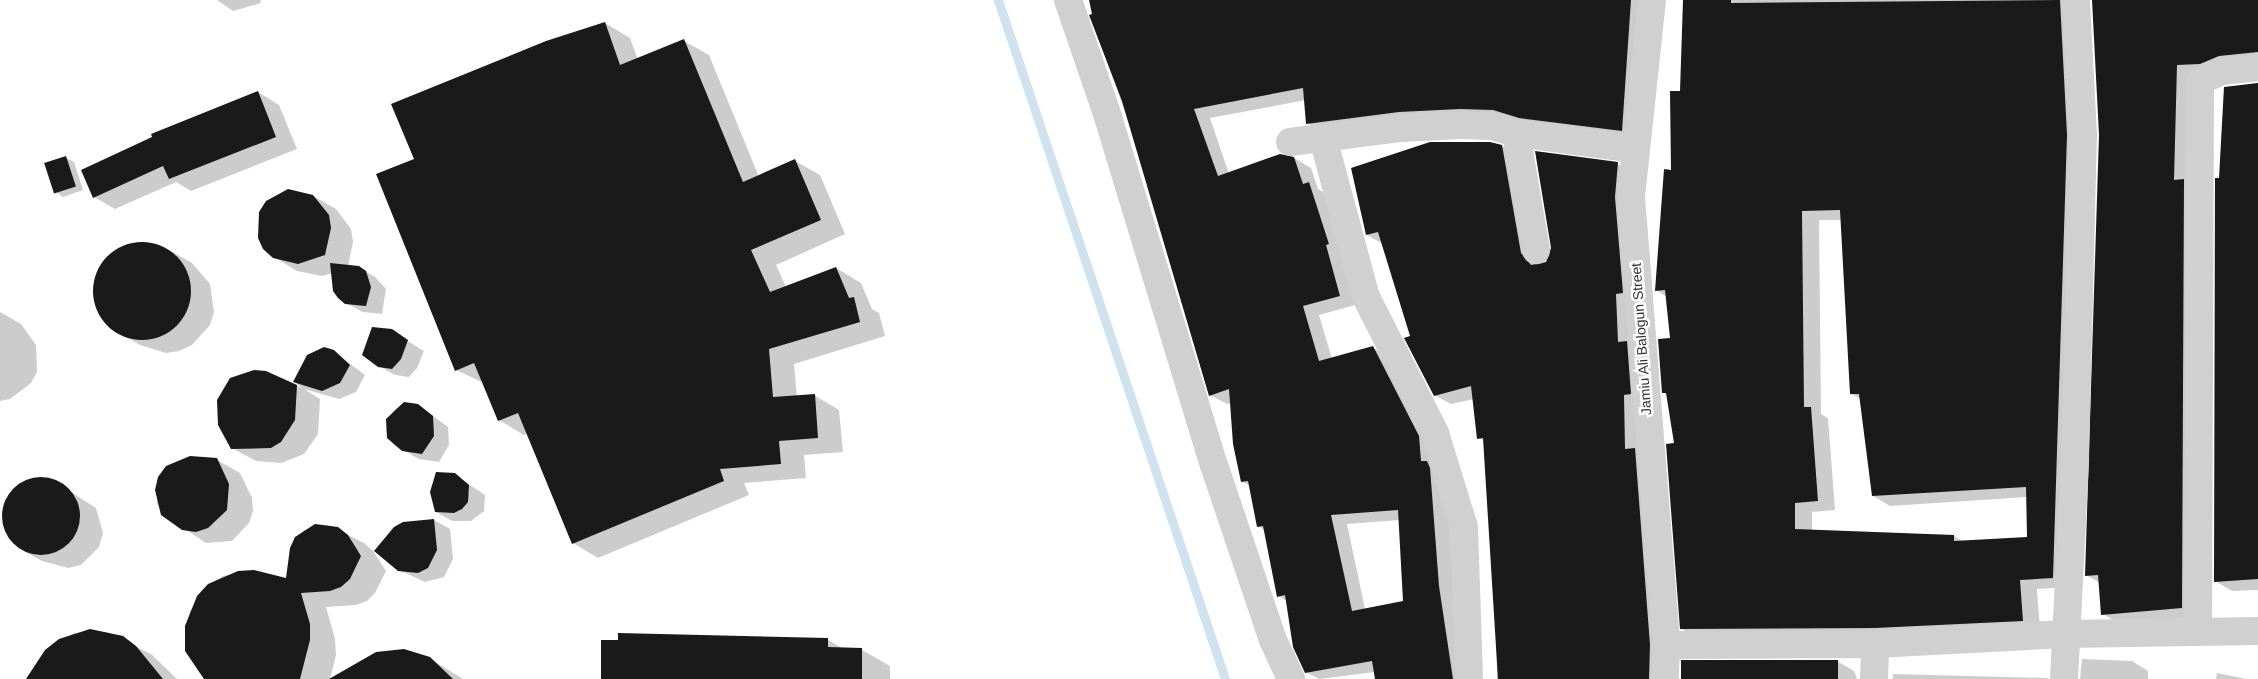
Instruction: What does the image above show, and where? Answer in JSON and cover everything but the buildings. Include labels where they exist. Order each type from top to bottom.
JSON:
[{"type":"street","points":[[1068,0],[1108,117],[1214,465],[1273,640],[1291,679]]},
{"type":"street","name":"Jamiu Ali Balogun Street","points":[[1652,0],[1631,196],[1666,645],[1666,679]]},
{"type":"street","points":[[2064,679],[2075,459],[2083,135],[2076,0]]},
{"type":"street","points":[[2198,631],[2200,81],[2221,71],[2258,67]]},
{"type":"street","points":[[1290,142],[1401,128],[1460,125],[1492,126],[1516,133],[1636,149]]},
{"type":"street","points":[[1516,133],[1536,250]]},
{"type":"street","points":[[1323,138],[1366,297],[1435,433],[1464,527],[1469,679]]},
{"type":"street","points":[[1666,645],[1875,644],[2066,634],[2256,629]]},
{"type":"street","points":[[1874,679],[1875,644]]},
{"type":"waterway","points":[[998,0],[1225,679]]}]
